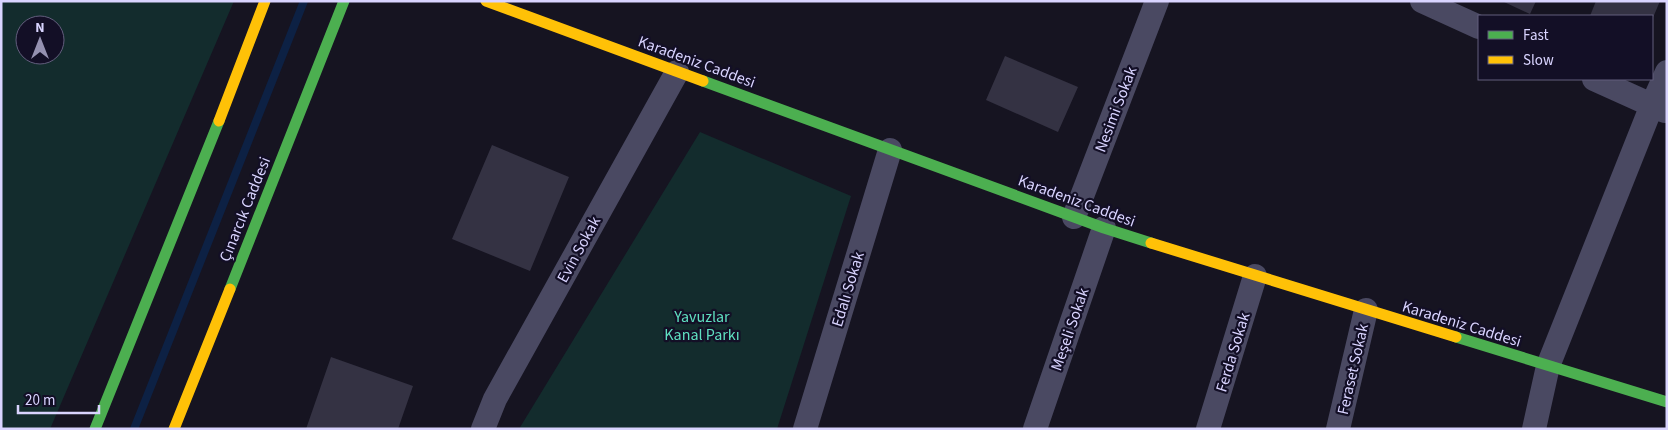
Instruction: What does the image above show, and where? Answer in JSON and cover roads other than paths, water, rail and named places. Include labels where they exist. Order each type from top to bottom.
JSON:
[{"type":"street","points":[[95,429],[265,1]]},
{"type":"street","name":"Çınarcık Caddesi","points":[[174,429],[344,1]]},
{"type":"street","name":"Karadeniz Caddesi","points":[[486,1],[1104,228],[1667,402]]},
{"type":"street","name":"Nesimi Sokak","points":[[1074,217],[1157,1]]},
{"type":"street","points":[[1424,2],[1478,27]]},
{"type":"street","name":"Evin Sokak","points":[[483,429],[495,399],[677,72]]},
{"type":"street","points":[[1534,429],[1548,366],[1659,108],[1667,72]]},
{"type":"street","points":[[1596,80],[1659,108]]},
{"type":"street","name":"Edalı Sokak","points":[[804,429],[890,150]]},
{"type":"street","name":"Meşeli Sokak","points":[[1035,429],[1104,228]]},
{"type":"street","name":"Ferda Sokak","points":[[1208,429],[1255,276]]},
{"type":"street","name":"Feraset Sokak","points":[[1338,429],[1366,310]]},
{"type":"waterway","points":[[134,429],[304,1]]},
{"type":"park label","name":"Yavuzlar Kanal Parkı","points":[[702,325]]}]
